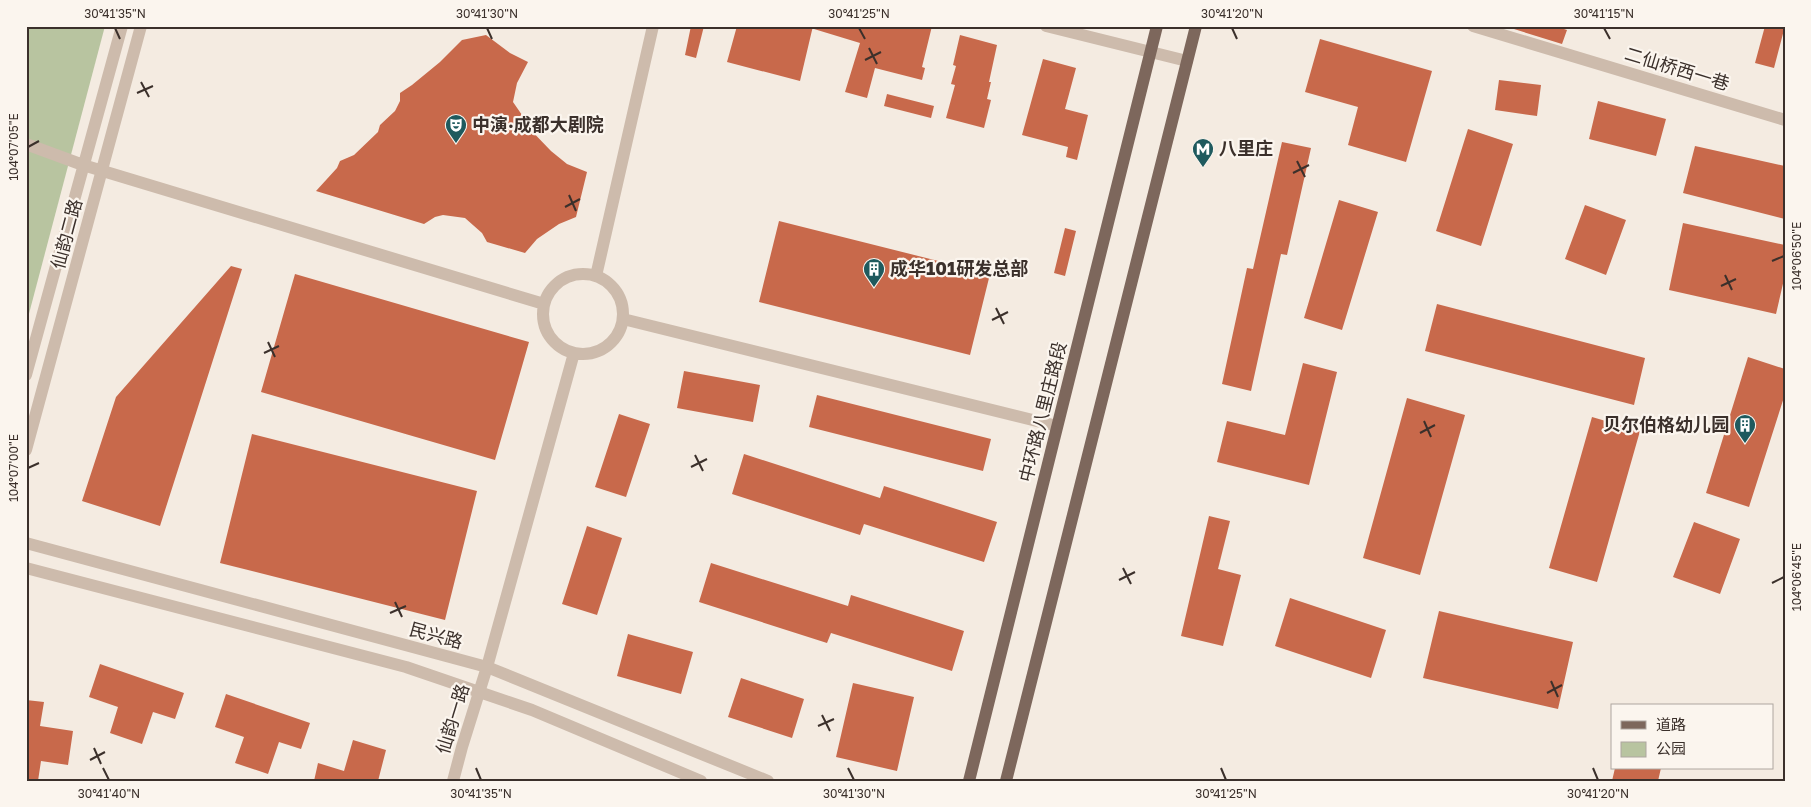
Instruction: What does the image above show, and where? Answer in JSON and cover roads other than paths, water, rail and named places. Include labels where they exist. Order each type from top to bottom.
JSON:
[{"type":"main road","name":"中环路八里庄路段","points":[[969,781],[1157,26]]},
{"type":"main road","points":[[1006,781],[1196,26]]},
{"type":"street","name":"仙韵二路","points":[[26,375],[122,26]]},
{"type":"street","name":"仙韵二路","points":[[26,450],[141,26]]},
{"type":"street","points":[[596,276],[653,26]]},
{"type":"street","points":[[1046,26],[1187,61]]},
{"type":"street","name":"二仙桥西一巷","points":[[1473,26],[1785,120]]},
{"type":"street","points":[[26,144],[83,166],[103,170],[544,304]]},
{"type":"street","points":[[582,274],[596,276],[608,282],[617,293],[622,306],[623,319],[619,332],[610,344],[598,351],[586,354],[574,353],[562,348],[553,340],[546,329],[543,316],[544,304],[554,288],[568,277],[582,274]]},
{"type":"street","points":[[623,319],[1057,426]]},
{"type":"street","name":"仙韵一路","points":[[453,781],[487,667],[574,353]]},
{"type":"street","name":"民兴路","points":[[26,543],[487,667],[768,781]]},
{"type":"street","points":[[26,568],[406,667],[532,710],[701,781]]},
{"type":"place","name":"中演·成都大剧院","points":[[456,144]]},
{"type":"place","name":"八里庄","points":[[1203,168]]},
{"type":"place","name":"成华101研发总部","points":[[874,288]]},
{"type":"place","name":"贝尔伯格幼儿园","points":[[1745,444]]}]
